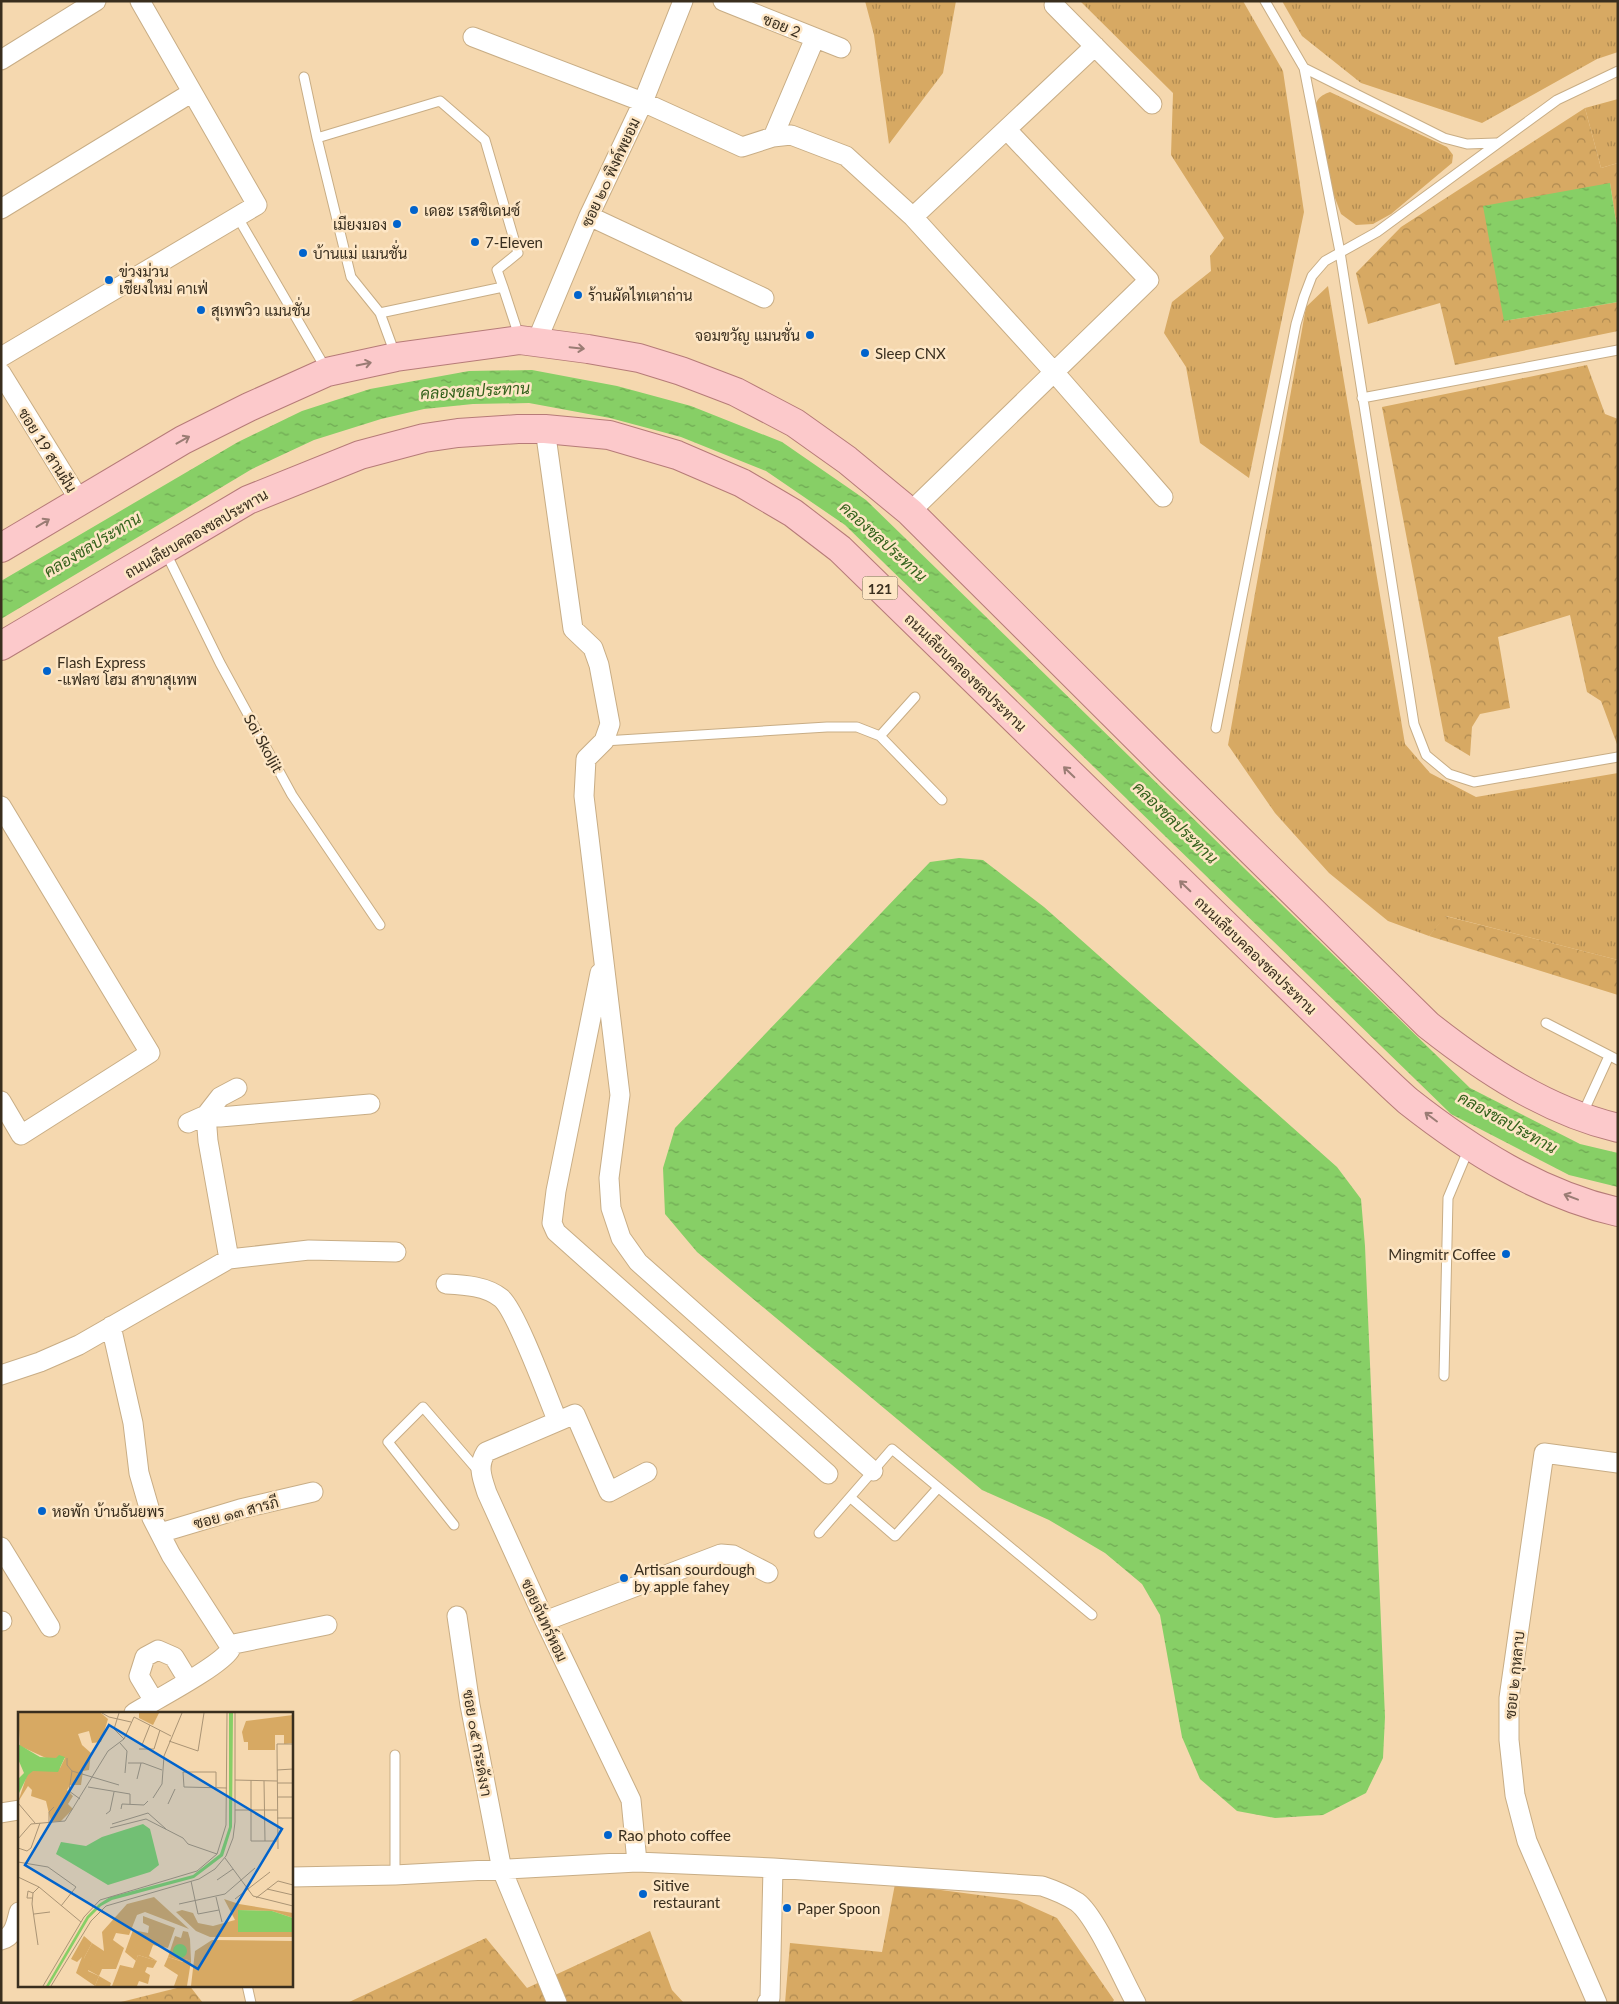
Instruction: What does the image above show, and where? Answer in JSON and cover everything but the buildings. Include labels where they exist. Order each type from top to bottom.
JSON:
[{"type":"main road","points":[[1,548],[183,440],[249,407],[327,372],[396,356],[528,342],[588,349],[639,358],[681,371],[736,392],[795,423],[847,460],[910,512],[1172,774],[1428,1025],[1461,1051],[1500,1077],[1550,1104],[1582,1117],[1618,1128]]},
{"type":"main road","name":"ถนนเลียบคลองชลประทาน","points":[[1,646],[248,500],[360,455],[441,435],[518,428],[609,436],[677,455],[742,483],[793,513],[840,549],[1358,1054],[1408,1100],[1469,1146],[1532,1182],[1599,1208],[1618,1212]]},
{"type":"street","points":[[1,60],[96,1]]},
{"type":"street","points":[[1,357],[257,204],[140,1]]},
{"type":"street","name":"ซอย ๒๐ พิงค์พยอม","points":[[528,342],[643,102],[683,1]]},
{"type":"street","name":"ซอย 2","points":[[723,1],[841,48]]},
{"type":"street","points":[[1054,5],[1152,104]]},
{"type":"street","points":[[473,37],[643,102],[742,147],[773,137],[791,135],[846,156],[913,217],[1054,372],[1164,497]]},
{"type":"street","points":[[773,137],[815,38]]},
{"type":"street","points":[[913,217],[1095,46]]},
{"type":"street","points":[[1,209],[191,92]]},
{"type":"street","points":[[910,512],[1148,280],[1007,130]]},
{"type":"street","points":[[589,216],[764,298]]},
{"type":"street","name":"ซอย 19 สานฝัน","points":[[1,373],[80,501]]},
{"type":"street","points":[[545,429],[573,629],[593,648],[599,665],[610,724],[604,741],[586,759],[584,787],[620,1094],[609,1178],[611,1208],[621,1238],[638,1262],[873,1470]]},
{"type":"street","points":[[1,806],[150,1053],[21,1135],[1,1101]]},
{"type":"street","points":[[603,957],[556,1192],[552,1224],[556,1232],[828,1474]]},
{"type":"street","points":[[188,1123],[206,1115],[220,1097],[237,1088]]},
{"type":"street","points":[[206,1115],[220,1117],[370,1104]]},
{"type":"street","points":[[206,1115],[208,1141],[229,1259]]},
{"type":"street","points":[[1,1374],[40,1362],[79,1344],[229,1259],[309,1250],[396,1252]]},
{"type":"street","points":[[446,1284],[470,1285],[495,1294],[504,1300],[517,1325],[557,1420]]},
{"type":"street","points":[[111,1326],[133,1423],[139,1473],[152,1518],[171,1556],[229,1645],[230,1650],[226,1656],[136,1712]]},
{"type":"street","points":[[480,1474],[481,1460],[486,1452],[557,1420],[575,1414],[608,1492],[647,1472]]},
{"type":"street","name":"ซอย ๒ กุหลาบ","points":[[1596,2003],[1527,1841],[1514,1794],[1509,1740],[1509,1698],[1544,1453],[1618,1464]]},
{"type":"street","name":"ซอยจันทร์หอม","points":[[480,1474],[545,1621],[631,1800],[637,1862]]},
{"type":"street","name":"ซอย ๑๓ สารภี","points":[[160,1533],[240,1509],[313,1492]]},
{"type":"street","points":[[1,1547],[50,1627]]},
{"type":"street","points":[[545,1621],[721,1554],[733,1555],[768,1573]]},
{"type":"street","name":"ซอย ๐๕ กระดังงา","points":[[456,1616],[470,1705],[502,1870],[558,2003]]},
{"type":"street","points":[[229,1645],[327,1625]]},
{"type":"street","points":[[154,1701],[140,1676],[145,1657],[158,1650],[174,1657],[188,1680]]},
{"type":"street","points":[[1,1813],[18,1810]]},
{"type":"street","points":[[292,1877],[394,1875],[637,1862],[773,1868],[1042,1886],[1061,1893],[1078,1903],[1090,1917],[1136,2003]]},
{"type":"street","points":[[767,2003],[770,1998],[773,1868]]},
{"type":"street","points":[[1,1940],[8,1939],[15,1928],[18,1916]]},
{"type":"lane","points":[[1265,1],[1304,68],[1340,252],[1414,724],[1426,755],[1449,774],[1474,782],[1618,757]]},
{"type":"lane","points":[[1304,68],[1444,138],[1467,144],[1496,143]]},
{"type":"lane","points":[[1216,728],[1296,324],[1312,276],[1325,261],[1377,232],[1557,100],[1618,71]]},
{"type":"lane","points":[[304,77],[317,138],[352,277],[380,313],[396,356]]},
{"type":"lane","points":[[317,138],[440,101],[486,140],[518,254],[497,270],[528,342]]},
{"type":"lane","points":[[237,215],[327,372]]},
{"type":"lane","points":[[380,313],[503,287]]},
{"type":"lane","points":[[1362,398],[1618,350]]},
{"type":"lane","name":"Soi Skoljit","points":[[164,550],[220,663],[292,795],[380,925]]},
{"type":"lane","points":[[880,736],[915,697]]},
{"type":"lane","points":[[604,741],[827,726],[857,727],[880,736],[942,800]]},
{"type":"lane","points":[[1546,1023],[1613,1058],[1582,1117]]},
{"type":"lane","points":[[1444,1376],[1448,1198],[1469,1146]]},
{"type":"lane","points":[[454,1525],[388,1442],[423,1407],[480,1474]]},
{"type":"lane","points":[[819,1533],[892,1449],[1092,1615]]},
{"type":"lane","points":[[851,1498],[895,1536],[938,1488]]},
{"type":"lane","points":[[394,1875],[395,1755]]},
{"type":"lane","points":[[247,1986],[251,2003]]},
{"type":"green space","points":[[865,1],[956,1],[943,73],[889,144],[874,35]]},
{"type":"green space","points":[[1080,1],[1243,1],[1283,71],[1304,212],[1249,478],[1200,443],[1186,367],[1164,333],[1172,302],[1211,271],[1210,256],[1224,238],[1171,155],[1173,93]]},
{"type":"green space","points":[[1282,1],[1618,1],[1618,52],[1597,59],[1482,123],[1361,83],[1302,36]]},
{"type":"green space","points":[[1330,92],[1447,147],[1453,155],[1452,163],[1391,214],[1373,224],[1356,225],[1341,214],[1332,190],[1313,113],[1318,100]]},
{"type":"green space","points":[[1618,99],[1618,163],[1601,168],[1585,108]]},
{"type":"green space","points":[[1585,108],[1601,168],[1618,163],[1618,234],[1610,183],[1504,321],[1618,302],[1618,331],[1455,365],[1440,303],[1368,324],[1356,273],[1401,227]]},
{"type":"green space","points":[[1328,286],[1405,744],[1430,773],[1476,797],[1618,773],[1618,960],[1446,916],[1429,936],[1388,921],[1329,873],[1275,813],[1228,745],[1306,307]]},
{"type":"green space","points":[[1587,365],[1605,414],[1618,419],[1618,747],[1601,701],[1587,692],[1570,615],[1498,637],[1510,708],[1480,714],[1472,727],[1470,756],[1445,741],[1382,407]]},
{"type":"green space","points":[[1445,916],[1618,960],[1618,995],[1429,936]]},
{"type":"green space","points":[[895,1884],[1017,1900],[1057,1918],[1114,2000],[1112,2003],[785,2003],[790,1943],[882,1952]]},
{"type":"green space","points":[[650,1931],[672,1990],[684,2003],[347,2003],[486,1938],[527,1988]]},
{"type":"green space","points":[[190,1986],[203,2003],[117,2003]]},
{"type":"water","points":[[1610,183],[1618,234],[1618,302],[1504,321],[1483,206]]},
{"type":"water","name":"คลองชลประทาน","points":[[532,370],[617,386],[691,406],[782,442],[866,500],[1470,1088],[1580,1144],[1618,1153],[1618,1187],[1569,1175],[1451,1114],[845,525],[766,471],[681,437],[610,418],[529,403],[473,404],[424,409],[381,419],[314,440],[252,469],[1,619],[1,581],[238,442],[302,411],[370,389],[469,371]]},
{"type":"water","points":[[959,858],[983,860],[1044,907],[1337,1167],[1361,1199],[1365,1246],[1385,1717],[1383,1758],[1366,1793],[1323,1815],[1275,1818],[1237,1811],[1200,1779],[1182,1737],[1160,1615],[1142,1584],[1105,1553],[1049,1520],[982,1490],[697,1252],[665,1214],[663,1168],[675,1128],[930,862]]},
{"type":"place","name":"เดอะ เรสซิเดนซ์","points":[[414,210]]},
{"type":"place","name":"เมียงมอง","points":[[397,224]]},
{"type":"place","name":"7-Eleven","points":[[475,242]]},
{"type":"place","name":"บ้านแม่ แมนชั่น","points":[[303,253]]},
{"type":"place","name":"ข่วงม่วน เชียงใหม่ คาเฟ่","points":[[109,280]]},
{"type":"place","name":"ร้านผัดไทเตาถ่าน","points":[[578,295]]},
{"type":"place","name":"สุเทพวิว แมนชั่น","points":[[201,310]]},
{"type":"place","name":"จอมขวัญ แมนชั่น","points":[[810,335]]},
{"type":"place","name":"Sleep CNX","points":[[865,353]]},
{"type":"place","name":"Flash Express -แฟลช โฮม สาขาสุเทพ","points":[[47,671]]},
{"type":"place","name":"Mingmitr Coffee","points":[[1506,1254]]},
{"type":"place","name":"หอพัก บ้านธันยพร","points":[[42,1511]]},
{"type":"place","name":"Artisan sourdough by apple fahey","points":[[624,1578]]},
{"type":"place","name":"Rao photo coffee","points":[[608,1835]]},
{"type":"place","name":"Sitive restaurant","points":[[643,1894]]},
{"type":"place","name":"Paper Spoon","points":[[787,1908]]}]
